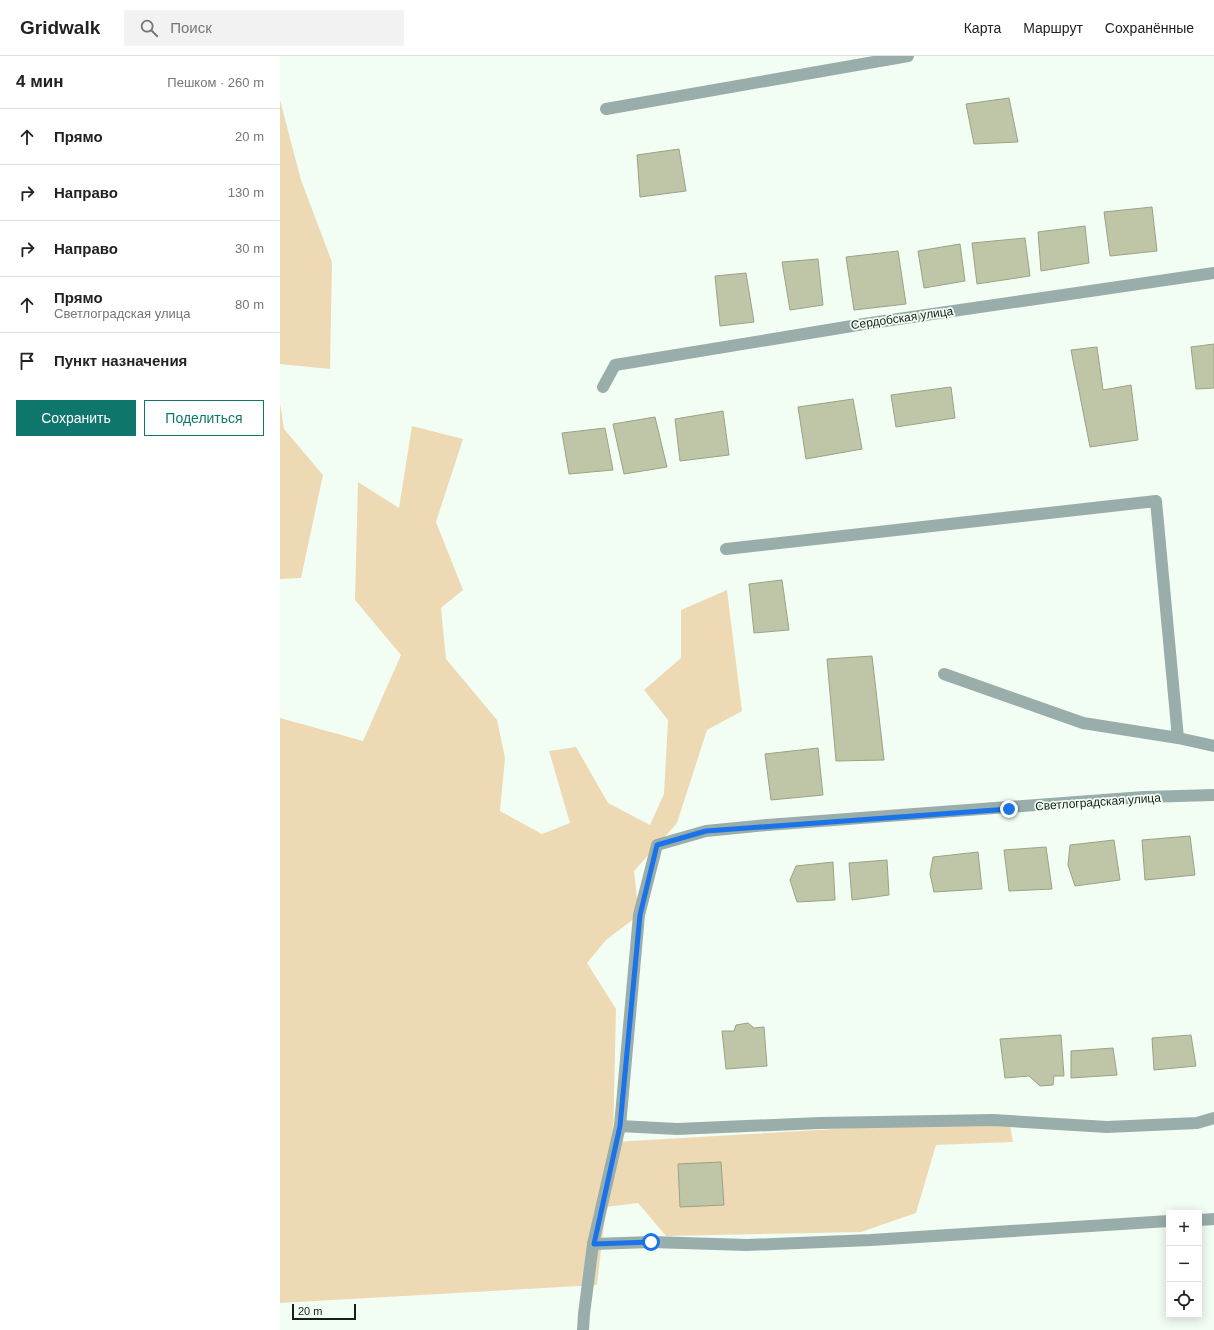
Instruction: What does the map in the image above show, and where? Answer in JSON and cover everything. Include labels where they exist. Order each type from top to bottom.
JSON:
[{"type":"street","points":[[606,109],[908,56]]},
{"type":"street","name":"Сердобская улица","points":[[603,387],[615,365],[864,324],[1214,273]]},
{"type":"street","points":[[726,550],[1156,501],[1178,738]]},
{"type":"street","points":[[944,674],[1083,723],[1178,738],[1214,746]]},
{"type":"street","name":"Светлоградская улица","points":[[620,1126],[640,915],[657,845],[706,831],[767,825],[1214,794]]},
{"type":"street","points":[[584,1330],[584,1314],[594,1244],[620,1126],[676,1128],[820,1122],[993,1120],[1107,1127],[1198,1123],[1214,1118]]},
{"type":"street","points":[[1202,1220],[1214,1219]]},
{"type":"street","points":[[594,1244],[651,1242],[748,1245],[871,1240],[1166,1221]]},
{"type":"shaded area","points":[[280,100],[301,180],[332,262],[330,369],[280,364]]},
{"type":"shaded area","points":[[280,403],[284,429],[323,475],[301,578],[280,579]]},
{"type":"shaded area","points":[[412,426],[463,439],[436,522],[463,590],[441,608],[446,659],[497,720],[505,758],[500,811],[542,834],[570,823],[549,751],[576,747],[608,803],[650,825],[664,794],[668,720],[644,690],[681,658],[681,610],[727,590],[742,711],[707,730],[677,823],[634,871],[639,915],[606,940],[587,963],[616,1009],[613,1142],[1009,1119],[1013,1142],[936,1145],[916,1213],[861,1232],[666,1236],[638,1203],[606,1207],[597,1285],[280,1303],[280,718],[363,741],[401,655],[355,600],[358,482],[399,508]]},
{"type":"building","points":[[1009,98],[1018,142],[974,144],[966,104]]},
{"type":"building","points":[[679,149],[686,191],[640,197],[637,155]]},
{"type":"building","points":[[1152,207],[1157,251],[1110,256],[1104,212]]},
{"type":"building","points":[[1085,226],[1089,263],[1041,271],[1038,232]]},
{"type":"building","points":[[1025,238],[1030,276],[977,284],[972,243]]},
{"type":"building","points":[[960,244],[965,281],[924,288],[918,251]]},
{"type":"building","points":[[898,251],[906,304],[854,310],[846,257]]},
{"type":"building","points":[[818,259],[823,305],[790,310],[782,262]]},
{"type":"building","points":[[746,273],[754,322],[720,326],[715,276]]},
{"type":"building","points":[[1214,344],[1214,388],[1196,389],[1191,347]]},
{"type":"building","points":[[1097,347],[1103,390],[1131,385],[1138,440],[1090,447],[1071,350]]},
{"type":"building","points":[[951,387],[955,418],[896,427],[891,395]]},
{"type":"building","points":[[853,399],[862,449],[806,459],[798,407]]},
{"type":"building","points":[[723,411],[729,455],[680,461],[675,419]]},
{"type":"building","points":[[655,417],[667,467],[624,474],[613,424]]},
{"type":"building","points":[[605,428],[613,470],[569,474],[562,433]]},
{"type":"building","points":[[782,580],[789,630],[754,633],[749,584]]},
{"type":"building","points":[[872,656],[884,760],[836,761],[827,659]]},
{"type":"building","points":[[818,748],[823,795],[771,800],[765,754]]},
{"type":"building","points":[[1190,836],[1195,875],[1145,880],[1142,840]]},
{"type":"building","points":[[1114,840],[1120,880],[1075,886],[1068,865],[1070,845]]},
{"type":"building","points":[[1046,847],[1052,889],[1009,891],[1004,850]]},
{"type":"building","points":[[978,852],[982,889],[934,892],[930,874],[933,857]]},
{"type":"building","points":[[887,860],[889,895],[852,900],[849,863]]},
{"type":"building","points":[[833,862],[835,900],[797,902],[790,880],[796,866]]},
{"type":"building","points":[[748,1023],[754,1028],[764,1027],[767,1066],[726,1069],[722,1031],[734,1031],[736,1025]]},
{"type":"building","points":[[1061,1035],[1064,1076],[1054,1076],[1053,1085],[1040,1086],[1029,1076],[1005,1078],[1000,1039]]},
{"type":"building","points":[[1191,1035],[1196,1066],[1154,1070],[1152,1038]]},
{"type":"building","points":[[1113,1048],[1117,1075],[1071,1078],[1071,1051]]},
{"type":"building","points":[[721,1162],[724,1205],[680,1207],[678,1164]]},
{"type":"route","points":[[651,1242],[594,1244],[620,1126],[640,915],[646,885],[657,845],[706,831],[767,825],[1009,809]]}]
